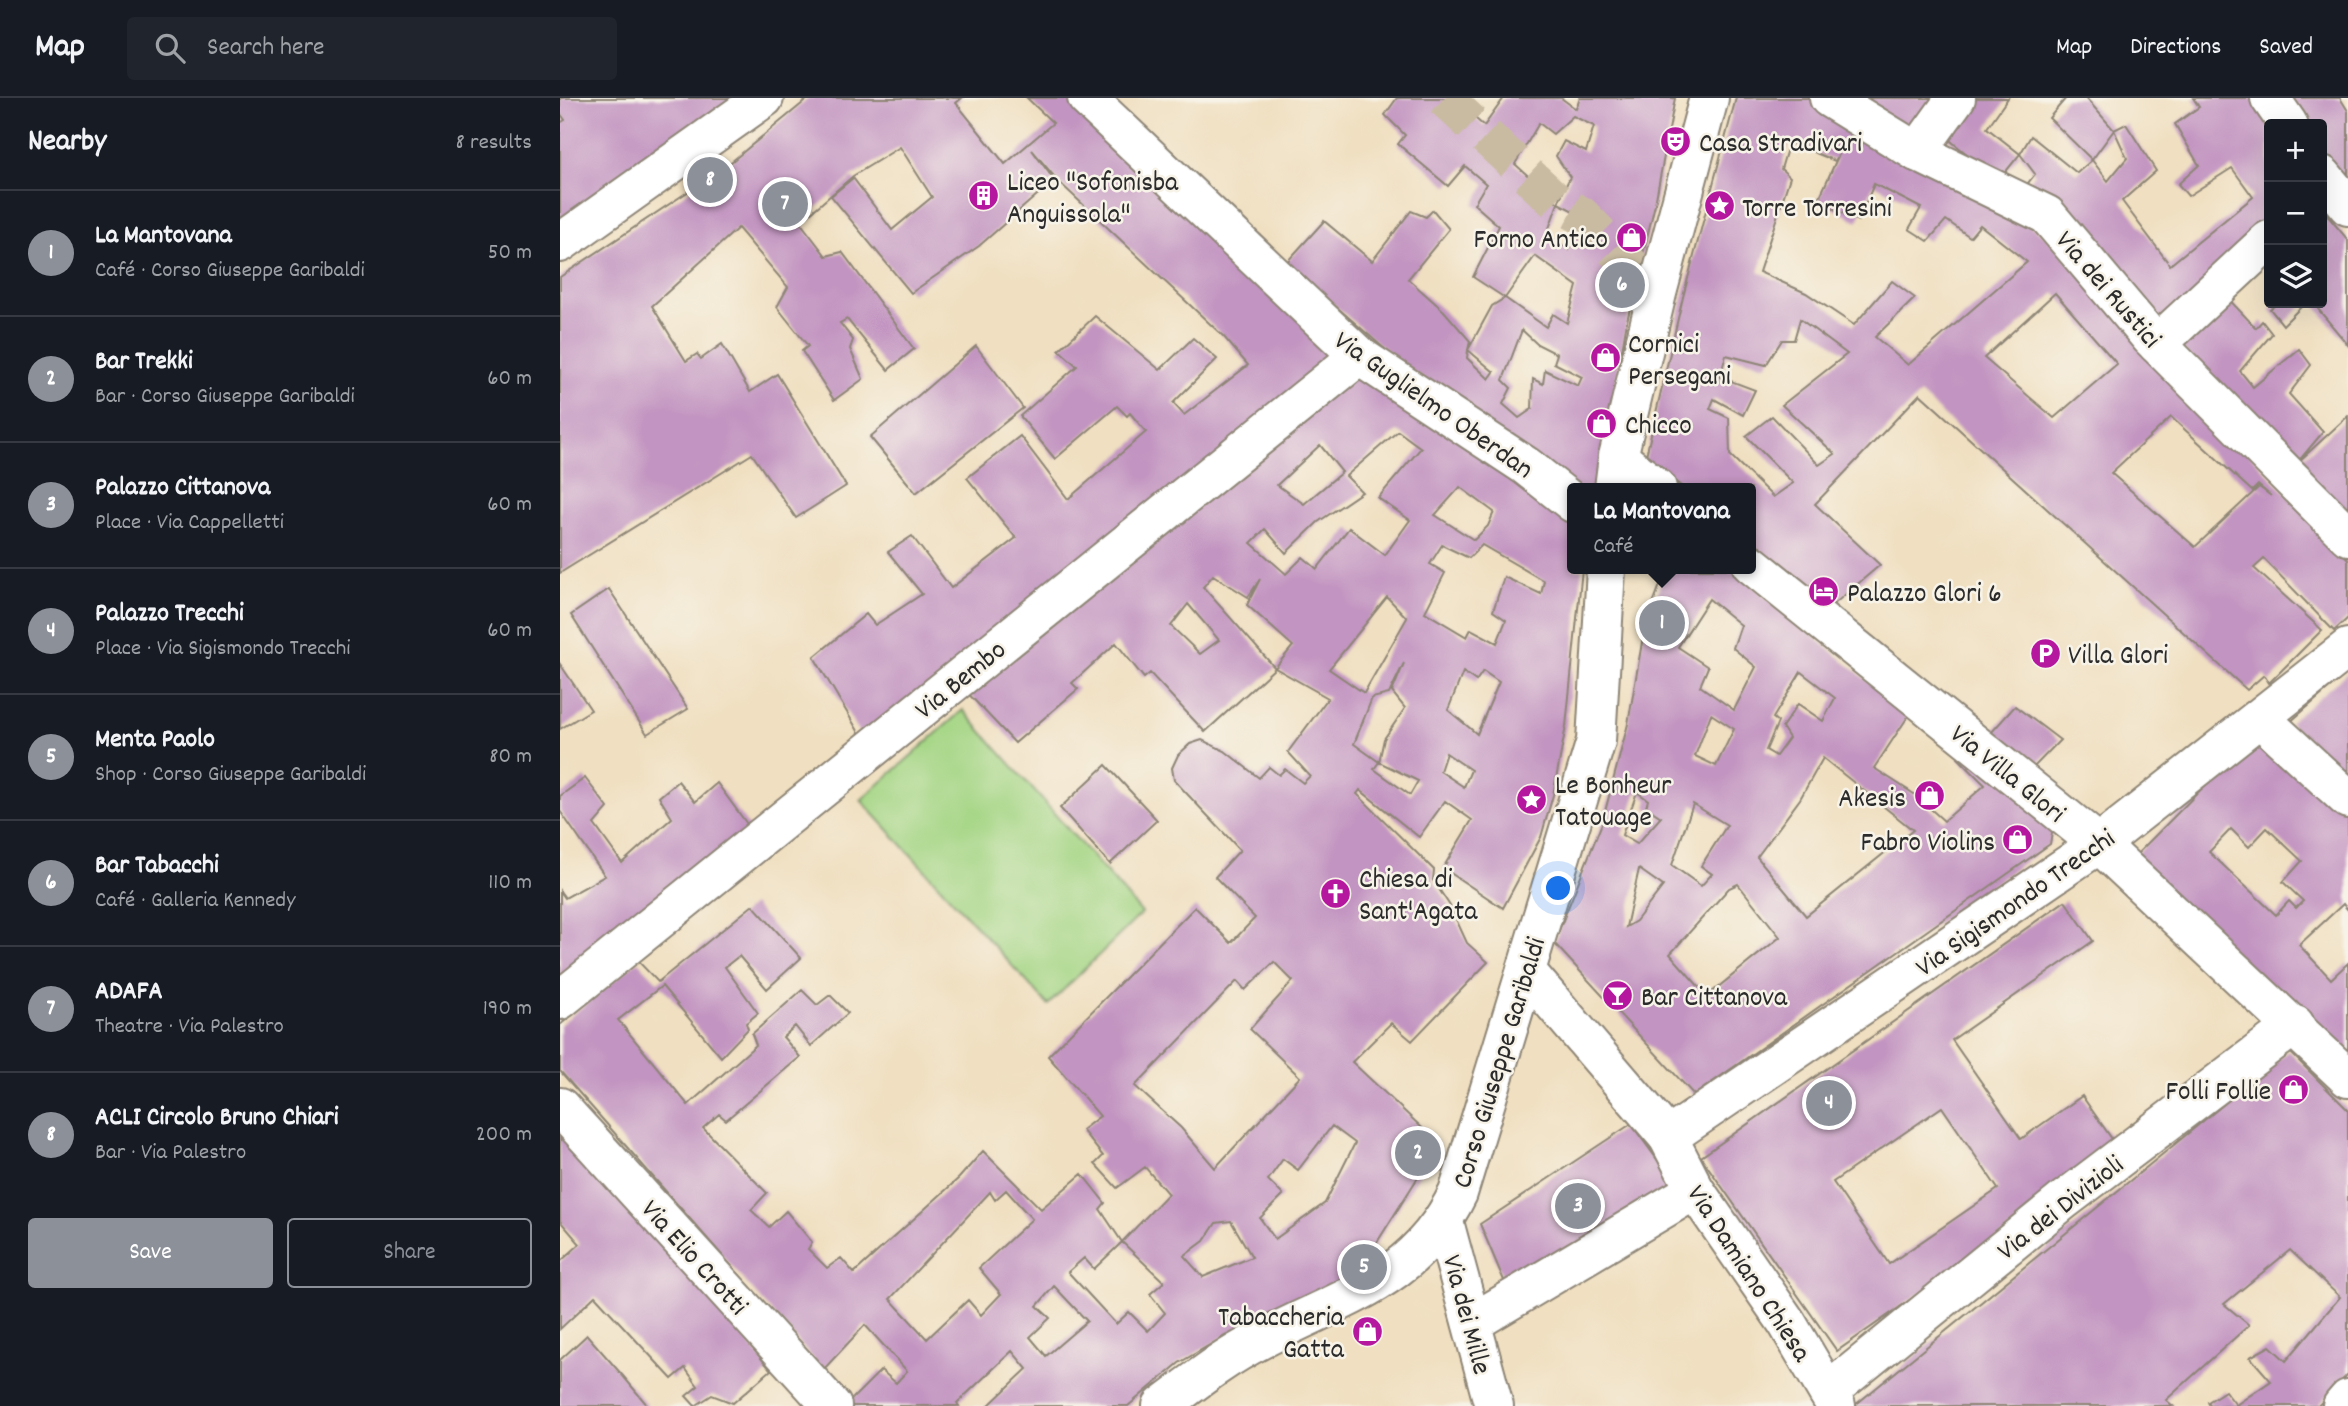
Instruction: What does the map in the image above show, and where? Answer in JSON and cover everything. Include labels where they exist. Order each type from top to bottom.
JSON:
[{"type":"street","points":[[560,243],[764,98]]},
{"type":"street","name":"Via Guglielmo Oberdan","points":[[1087,98],[1359,356],[1526,467],[1567,498]]},
{"type":"street","points":[[1643,483],[1616,473],[1648,284],[1709,98]]},
{"type":"street","name":"Via dei Rustici","points":[[1829,98],[1917,152],[2047,215],[2157,344],[2348,536]]},
{"type":"street","points":[[1917,152],[1956,98]]},
{"type":"street","points":[[2270,98],[2285,119]]},
{"type":"street","points":[[2157,344],[2264,245]]},
{"type":"street","name":"Via Bembo","points":[[560,1000],[1359,356]]},
{"type":"street","name":"Via Villa Glori","points":[[1756,568],[2099,844],[2295,1025],[2348,1078]]},
{"type":"street","name":"Corso Giuseppe Garibaldi","points":[[1162,1406],[1218,1363],[1262,1339],[1341,1304],[1381,1279],[1420,1251],[1444,1222],[1458,1193],[1596,741],[1606,574]]},
{"type":"street","name":"Via Sigismondo Trecchi","points":[[1668,1137],[2099,844],[2348,648]]},
{"type":"street","points":[[2261,719],[2348,799]]},
{"type":"street","name":"Via Damiano Chiesa","points":[[1526,971],[1668,1137],[1695,1190],[1787,1323],[1832,1399]]},
{"type":"street","name":"Via dei Divizioli","points":[[1832,1399],[2064,1200],[2295,1025]]},
{"type":"street","name":"Via Elio Crotti","points":[[560,1107],[832,1406]]},
{"type":"street","points":[[1472,1323],[1695,1190]]},
{"type":"street","name":"Via dei Mille","points":[[1444,1222],[1494,1406]]},
{"type":"street","points":[[2342,1406],[2348,1399]]},
{"type":"green space","points":[[963,710],[1142,913],[1048,1005],[861,800]]},
{"type":"building","points":[[560,98],[738,98],[560,221],[560,123],[565,120],[560,113]]},
{"type":"building","points":[[809,98],[962,98],[956,103],[1005,164],[1053,123],[1027,98],[1083,98],[1344,356],[864,741],[814,657],[866,614],[875,625],[922,594],[888,552],[912,536],[951,588],[1016,538],[967,478],[1020,436],[1068,499],[1146,432],[1130,413],[1127,416],[1117,406],[1055,459],[1020,416],[1077,366],[1059,350],[1095,316],[1160,370],[1193,338],[1217,359],[1173,403],[1184,415],[1248,365],[1224,337],[1058,181],[1032,150],[1054,180],[979,246],[911,293],[831,196],[853,178],[892,230],[932,197],[900,147],[853,176],[800,222],[826,256],[842,252],[914,349],[888,370],[847,319],[840,323],[853,340],[850,349],[863,379],[834,400],[802,351],[808,346],[777,307],[788,287],[738,228],[652,306],[686,361],[697,354],[701,359],[722,344],[750,392],[777,374],[846,486],[796,518],[752,454],[560,573],[560,277],[725,167]]},
{"type":"building","points":[[1397,98],[1452,98],[1484,126],[1504,98],[1561,98],[1576,109],[1580,98],[1675,98],[1655,204],[1627,321],[1599,483],[1567,484],[1401,363],[1286,263],[1324,221],[1372,261],[1411,211],[1426,217],[1433,210],[1449,229],[1408,279],[1444,311],[1470,341],[1468,350],[1492,306],[1505,298],[1473,277],[1499,226],[1474,204],[1486,184],[1465,166],[1448,186],[1398,144],[1405,135],[1385,115]],"holes":[[[1573,116],[1594,126],[1586,152],[1564,141],[1556,156],[1570,177],[1558,203],[1515,164],[1539,123],[1553,134]],[[1558,203],[1581,215],[1569,250],[1547,234]],[[1535,256],[1577,286],[1567,323],[1553,314],[1546,327],[1505,298]],[[1522,330],[1537,344],[1557,354],[1554,363],[1582,377],[1578,386],[1545,370],[1543,384],[1533,379],[1532,409],[1519,418],[1503,404],[1511,388],[1503,380]],[[1468,350],[1494,372],[1489,379],[1467,358]]]},
{"type":"building","points":[[1736,98],[1813,98],[1995,201],[2045,236],[2348,559],[2348,618],[2334,631],[2264,559],[2254,568],[2322,630],[2269,683],[2264,675],[2247,690],[1920,394],[1815,504],[1880,565],[1827,610],[1756,548],[1756,483],[1677,483],[1645,460],[1683,297]],"holes":[[[1789,142],[1835,161],[1839,154],[1818,201],[1858,221],[1874,184],[1921,208],[1909,229],[1928,241],[1946,220],[1970,237],[1980,225],[2027,262],[1908,365],[1875,337],[1915,298],[1892,281],[1854,325],[1806,293],[1759,272],[1790,177],[1781,169]],[[2055,293],[2117,364],[2054,418],[1984,358]],[[1800,319],[1847,354],[1782,405],[1835,454],[1819,465],[1772,416],[1746,436],[1793,483],[1773,497],[1730,455],[1729,418],[1710,409],[1714,399],[1743,415],[1755,390],[1720,377],[1726,355],[1766,365],[1782,340],[1794,340]],[[2171,417],[2252,491],[2258,485],[2271,496],[2259,487],[2195,547],[2111,473]]]},
{"type":"building","points":[[1839,98],[1942,98],[1915,146]]},
{"type":"building","points":[[1968,98],[2008,98],[1987,128],[2020,154],[1999,180],[1941,133]]},
{"type":"building","points":[[2066,98],[2086,98],[2114,130],[2092,160],[2049,118]]},
{"type":"building","points":[[2193,98],[2254,98],[2266,119],[2264,235],[2164,330],[2025,187],[2035,174],[2020,154],[2031,136],[2077,173],[2092,160],[2108,181],[2127,158],[2114,130],[2126,124],[2156,171],[2122,201],[2170,265],[2253,197],[2232,168],[2188,196],[2178,184],[2199,165],[2175,124],[2199,107]]},
{"type":"building","points":[[2291,98],[2340,98],[2348,111],[2348,185],[2327,156],[2327,119],[2303,119]]},
{"type":"building","points":[[2327,215],[2348,240],[2348,345],[2317,308],[2327,308]]},
{"type":"building","points":[[2221,291],[2256,328],[2262,321],[2272,334],[2240,371],[2253,387],[2299,349],[2311,365],[2289,394],[2323,432],[2297,463],[2348,416],[2348,519],[2171,337]]},
{"type":"building","points":[[2271,308],[2300,308],[2283,325]]},
{"type":"building","points":[[976,346],[1023,408],[916,493],[870,437]]},
{"type":"building","points":[[1359,369],[1567,510],[1567,574],[1581,574],[1566,726],[1553,795],[1541,837],[1503,908],[1443,868],[1472,820],[1445,801],[1419,837],[1360,790],[1357,794],[1434,870],[1433,880],[1450,906],[1467,943],[1488,962],[1412,1041],[1391,1023],[1352,1062],[1435,1140],[1420,1174],[1352,1282],[1225,1336],[1179,1363],[1128,1406],[988,1406],[1027,1369],[1012,1351],[957,1403],[959,1406],[845,1406],[881,1370],[896,1383],[907,1371],[865,1325],[823,1370],[560,1071],[560,1025],[638,961],[658,982],[753,905],[801,958],[767,989],[739,956],[725,967],[758,1013],[746,1023],[748,1029],[721,1057],[662,986],[618,1020],[688,1105],[756,1045],[752,1034],[802,990],[817,1005],[830,995],[848,1013],[811,1046],[795,1026],[783,1037],[800,1057],[726,1120],[719,1114],[703,1128],[767,1193],[751,1210],[769,1227],[786,1211],[812,1242],[808,1249],[827,1268],[841,1258],[854,1273],[959,1178],[983,1151],[1041,1209],[1082,1174],[1105,1203],[1100,1209],[1122,1242],[1168,1194],[1145,1167],[1117,1188],[1095,1164],[1103,1156],[1082,1130],[1100,1116],[1048,1056],[1195,907],[1231,943],[1255,918],[1215,877],[1240,850],[1174,780],[1172,768],[1178,755],[1190,744],[1202,740],[1225,751],[1259,778],[1269,767],[1279,775],[1285,769],[1303,783],[1310,776],[1288,752],[1328,698],[1275,668],[1205,732],[1150,673],[1144,678],[1116,643],[1072,683],[1078,689],[1015,743],[962,687]],"holes":[[[1398,431],[1421,448],[1378,498],[1410,520],[1385,555],[1349,528],[1317,569],[1303,557],[1286,574],[1251,543],[1265,529],[1286,553],[1318,522],[1362,492],[1346,476]],[[1320,445],[1342,472],[1304,504],[1277,485]],[[1460,487],[1494,512],[1488,526],[1474,540],[1435,515]],[[1442,545],[1469,558],[1482,545],[1544,581],[1541,594],[1504,577],[1493,611],[1506,620],[1497,643],[1471,629],[1467,637],[1425,612],[1445,573],[1430,564]],[[1213,575],[1248,597],[1260,579],[1247,605],[1293,646],[1275,668],[1203,587]],[[1387,597],[1407,618],[1364,693],[1329,669]],[[1188,604],[1219,640],[1200,654],[1171,626]],[[1404,663],[1392,692],[1405,708],[1384,739],[1379,762],[1354,744],[1372,698],[1389,694]],[[1483,671],[1499,682],[1477,734],[1448,710],[1463,672],[1476,681]],[[1446,753],[1471,770],[1464,787],[1440,771]],[[1379,762],[1418,781],[1410,795],[1374,769]],[[1274,962],[1293,981],[1250,1029],[1300,1077],[1215,1168],[1181,1128],[1135,1086],[1237,981],[1245,990]],[[1332,1126],[1355,1143],[1325,1203],[1275,1239],[1260,1218],[1283,1195],[1268,1180],[1283,1159],[1298,1170]],[[1006,1190],[1032,1219],[979,1268],[1001,1294],[981,1315],[968,1300],[927,1339],[890,1299],[990,1192],[995,1200]],[[1231,1221],[1252,1257],[1203,1277],[1184,1256],[1204,1241],[1216,1223]],[[1122,1242],[1164,1282],[1150,1294],[1165,1313],[1148,1331],[1129,1312],[1116,1324],[1068,1272],[1084,1258],[1094,1269]],[[1054,1286],[1087,1321],[1046,1356],[1030,1337],[1050,1318],[1037,1306]]]},
{"type":"building","points":[[1664,574],[1738,574],[1909,715],[1874,768],[1914,794],[1944,821],[1985,785],[1958,758],[1967,749],[2054,822],[2050,844],[1694,1095],[1554,943],[1602,823],[1628,724],[1645,625]],"holes":[[[1709,599],[1741,625],[1733,648],[1756,667],[1734,710],[1700,686],[1708,667],[1678,647]],[[1801,672],[1835,698],[1823,721],[1798,704],[1782,727],[1789,738],[1776,756],[1766,750],[1778,722],[1773,718]],[[1711,714],[1734,729],[1716,766],[1695,756]],[[1823,758],[1913,830],[1806,916],[1757,857],[1800,799]],[[1637,792],[1648,800],[1646,807],[1661,817],[1637,844],[1622,835]],[[1693,804],[1727,825],[1701,866],[1712,874],[1701,886],[1672,865]],[[1639,869],[1663,886],[1636,921],[1626,927]],[[1738,884],[1780,937],[1707,996],[1670,954],[1729,888]]]},
{"type":"building","points":[[609,589],[688,709],[647,734],[571,615]]},
{"type":"building","points":[[560,664],[591,710],[560,729]]},
{"type":"building","points":[[2348,672],[2348,778],[2289,723]]},
{"type":"building","points":[[2015,706],[2060,740],[2034,767],[1990,734]]},
{"type":"building","points":[[2264,726],[2348,810],[2348,910],[2343,904],[2299,945],[2331,979],[2348,963],[2348,1072],[2134,857]],"holes":[[[2267,828],[2302,861],[2283,882],[2303,901],[2296,908],[2289,901],[2276,915],[2209,852],[2231,829],[2249,847]]]},
{"type":"building","points":[[1106,765],[1157,820],[1110,864],[1060,808]]},
{"type":"building","points":[[585,778],[608,808],[594,824],[622,863],[672,818],[659,797],[678,781],[695,802],[717,783],[755,835],[560,990],[560,891],[565,898],[605,876],[560,811],[560,796]]},
{"type":"building","points":[[2065,901],[2093,941],[1952,1040],[2021,1139],[2082,1096],[2121,1152],[1837,1351],[1701,1157]],"holes":[[[1942,1107],[1998,1189],[1889,1264],[1833,1182]]]},
{"type":"building","points":[[2289,1051],[2348,1110],[2348,1374],[2318,1406],[2210,1406],[2208,1402],[2225,1391],[2236,1405],[2271,1381],[2250,1357],[2270,1346],[2286,1361],[2340,1297],[2290,1250],[2224,1304],[2249,1325],[2166,1400],[2173,1406],[1854,1406]]},
{"type":"building","points":[[1631,1124],[1678,1188],[1508,1290],[1480,1224]]},
{"type":"building","points":[[560,1131],[709,1296],[771,1370],[733,1403],[712,1395],[695,1406],[686,1396],[698,1386],[685,1368],[672,1379],[595,1296],[560,1329],[560,1262],[580,1244],[560,1221]]},
{"type":"building","points":[[587,1335],[648,1406],[560,1406],[560,1360]]},
{"type":"tunnel","points":[[1444,98],[1558,203],[1581,215],[1639,274]]},
{"type":"place","name":"Casa Stradivari","points":[[1676,141]]},
{"type":"place","name":"ACLI Circolo Bruno Chiari","points":[[710,180]]},
{"type":"place","name":"Liceo \"Sofonisba Anguissola\"","points":[[984,196]]},
{"type":"place","name":"ADAFA","points":[[785,204]]},
{"type":"place","name":"Torre Torresini","points":[[1719,206]]},
{"type":"place","name":"Forno Antico","points":[[1631,237]]},
{"type":"place","name":"Bar Tabacchi","points":[[1622,285]]},
{"type":"place","name":"Cornici Persegani","points":[[1605,358]]},
{"type":"place","name":"Chicco","points":[[1602,423]]},
{"type":"place","name":"Palazzo Glori 6","points":[[1824,591]]},
{"type":"place","name":"La Mantovana","points":[[1662,623]]},
{"type":"place","name":"Villa Glori","points":[[2045,653]]},
{"type":"place","name":"Akesis","points":[[1929,796]]},
{"type":"place","name":"Le Bonheur Tatouage","points":[[1532,799]]},
{"type":"place","name":"Fabro Violins","points":[[2018,840]]},
{"type":"place","name":"Chiesa di Sant'Agata","points":[[1336,893]]},
{"type":"place","name":"Bar Cittanova","points":[[1618,995]]},
{"type":"place","name":"Folli Follie","points":[[2294,1089]]},
{"type":"place","name":"Palazzo Trecchi","points":[[1829,1103]]},
{"type":"place","name":"Bar Trekki","points":[[1418,1153]]},
{"type":"place","name":"Palazzo Cittanova","points":[[1578,1206]]},
{"type":"place","name":"Menta Paolo","points":[[1364,1267]]},
{"type":"place","name":"Tabaccheria Gatta","points":[[1367,1331]]}]
